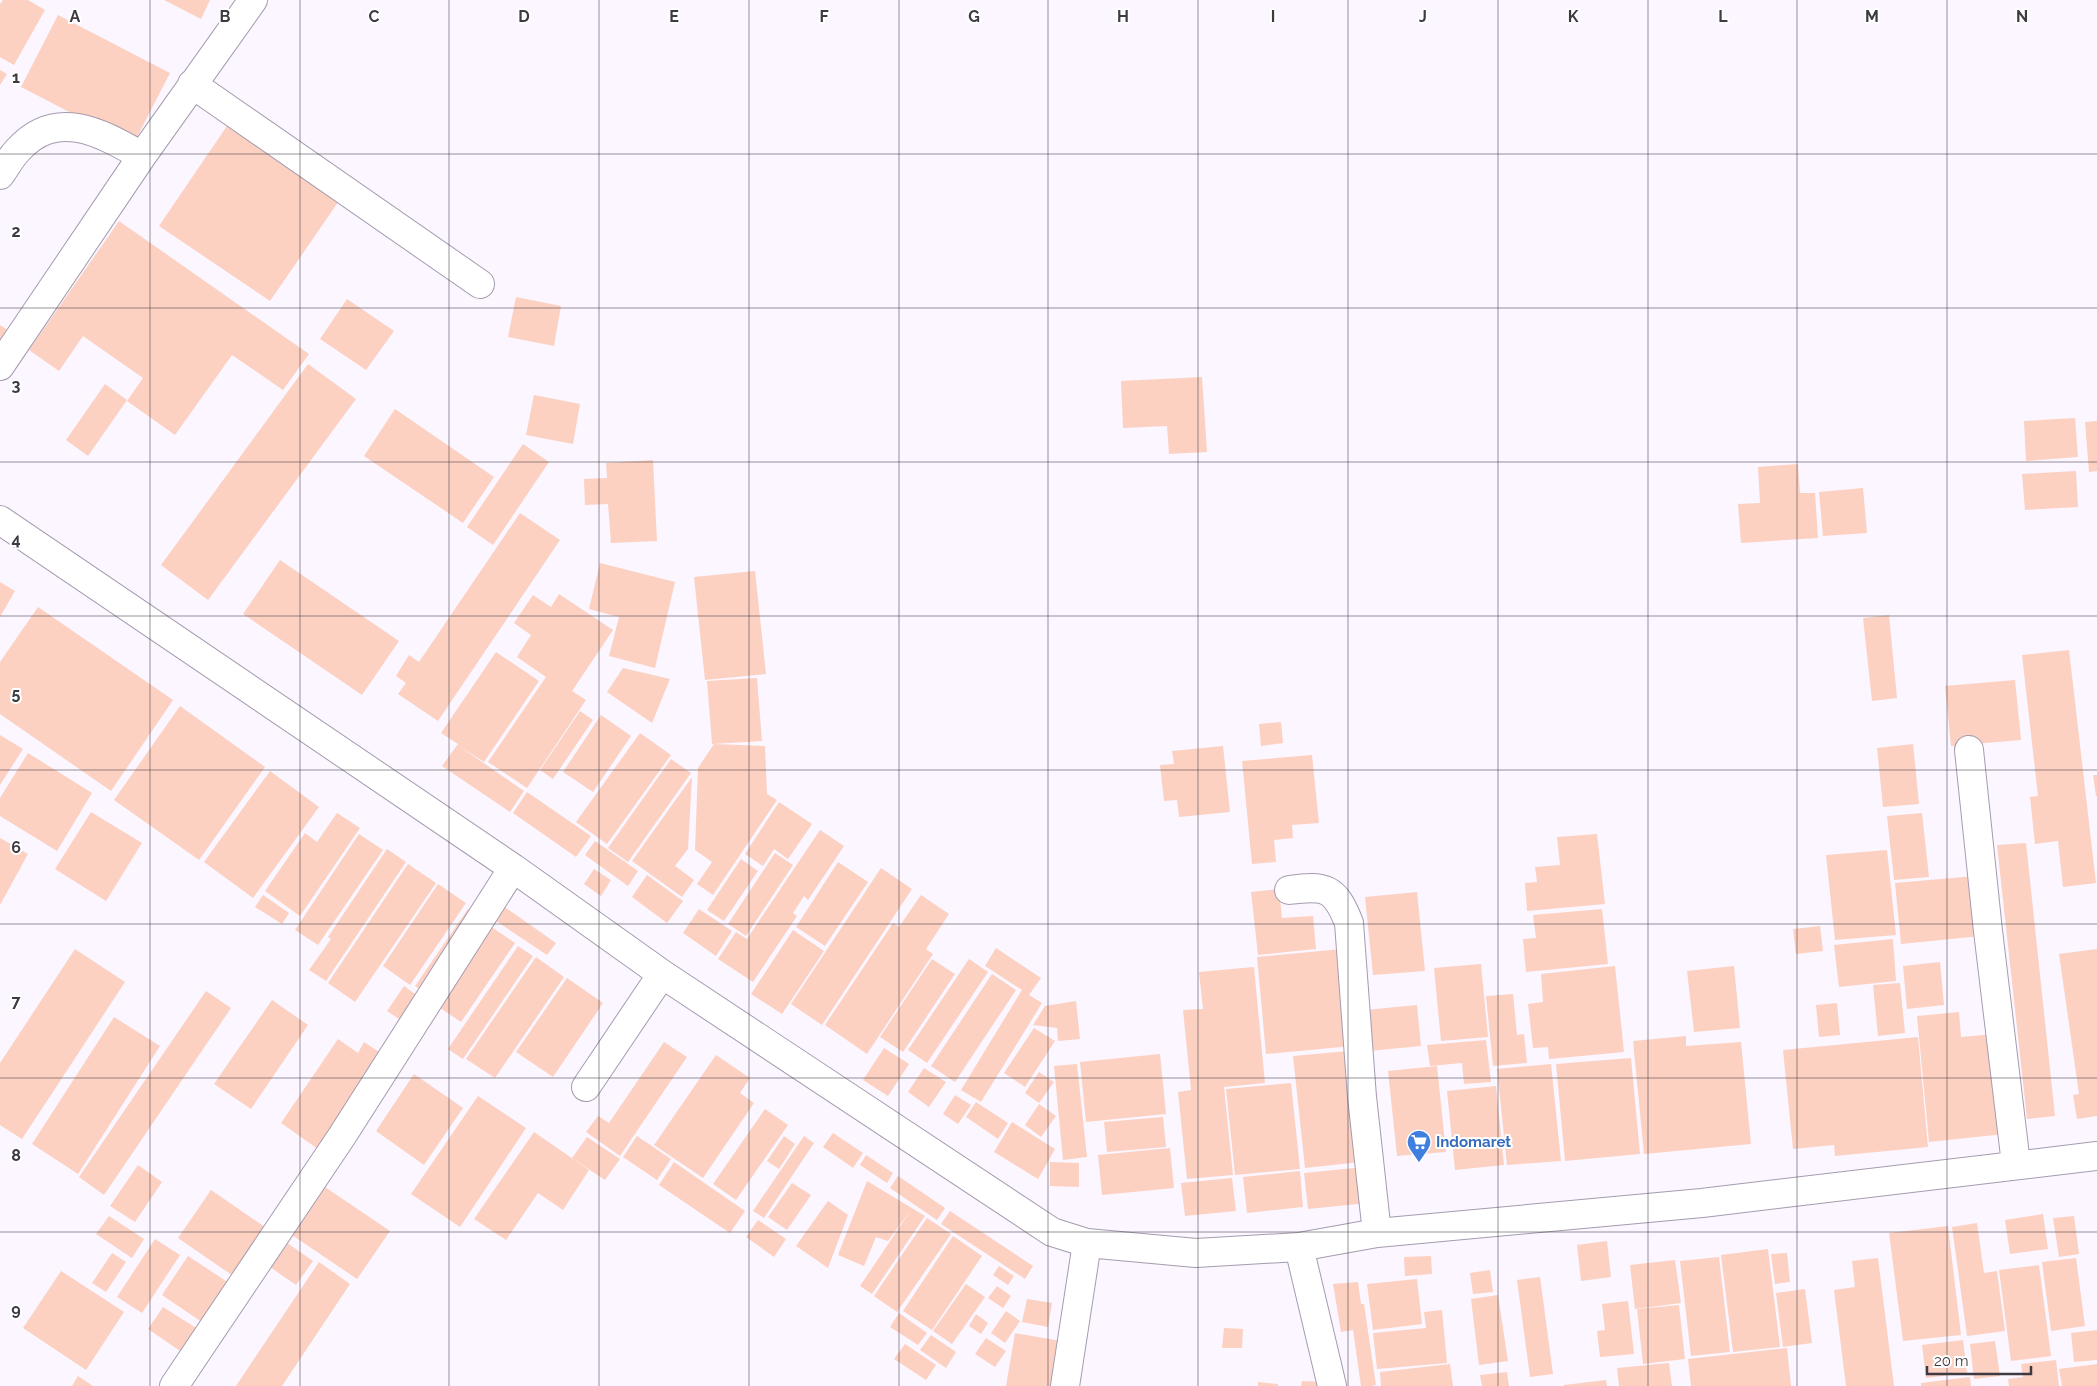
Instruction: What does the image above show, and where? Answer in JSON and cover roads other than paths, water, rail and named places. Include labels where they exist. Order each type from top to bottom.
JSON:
[{"type":"street","points":[[0,366],[142,156],[253,0]]},
{"type":"street","points":[[192,84],[480,284]]},
{"type":"street","points":[[0,175],[18,149],[40,132],[62,127],[83,128],[102,134],[142,156]]},
{"type":"street","points":[[0,520],[513,868],[662,974],[1052,1232],[1087,1243],[1196,1253],[1298,1247],[1378,1233],[1702,1203],[2016,1164],[2097,1156]]},
{"type":"street","points":[[1969,750],[1988,931],[2016,1164]]},
{"type":"street","points":[[174,1386],[342,1136],[513,868]]},
{"type":"street","points":[[1289,890],[1314,886],[1330,893],[1341,902],[1349,923],[1362,1098],[1378,1233]]},
{"type":"street","points":[[586,1087],[662,974]]},
{"type":"street","points":[[1065,1386],[1087,1243]]},
{"type":"street","points":[[1298,1247],[1332,1386]]},
{"type":"place","name":"Indomaret","points":[[1419,1163]]}]
